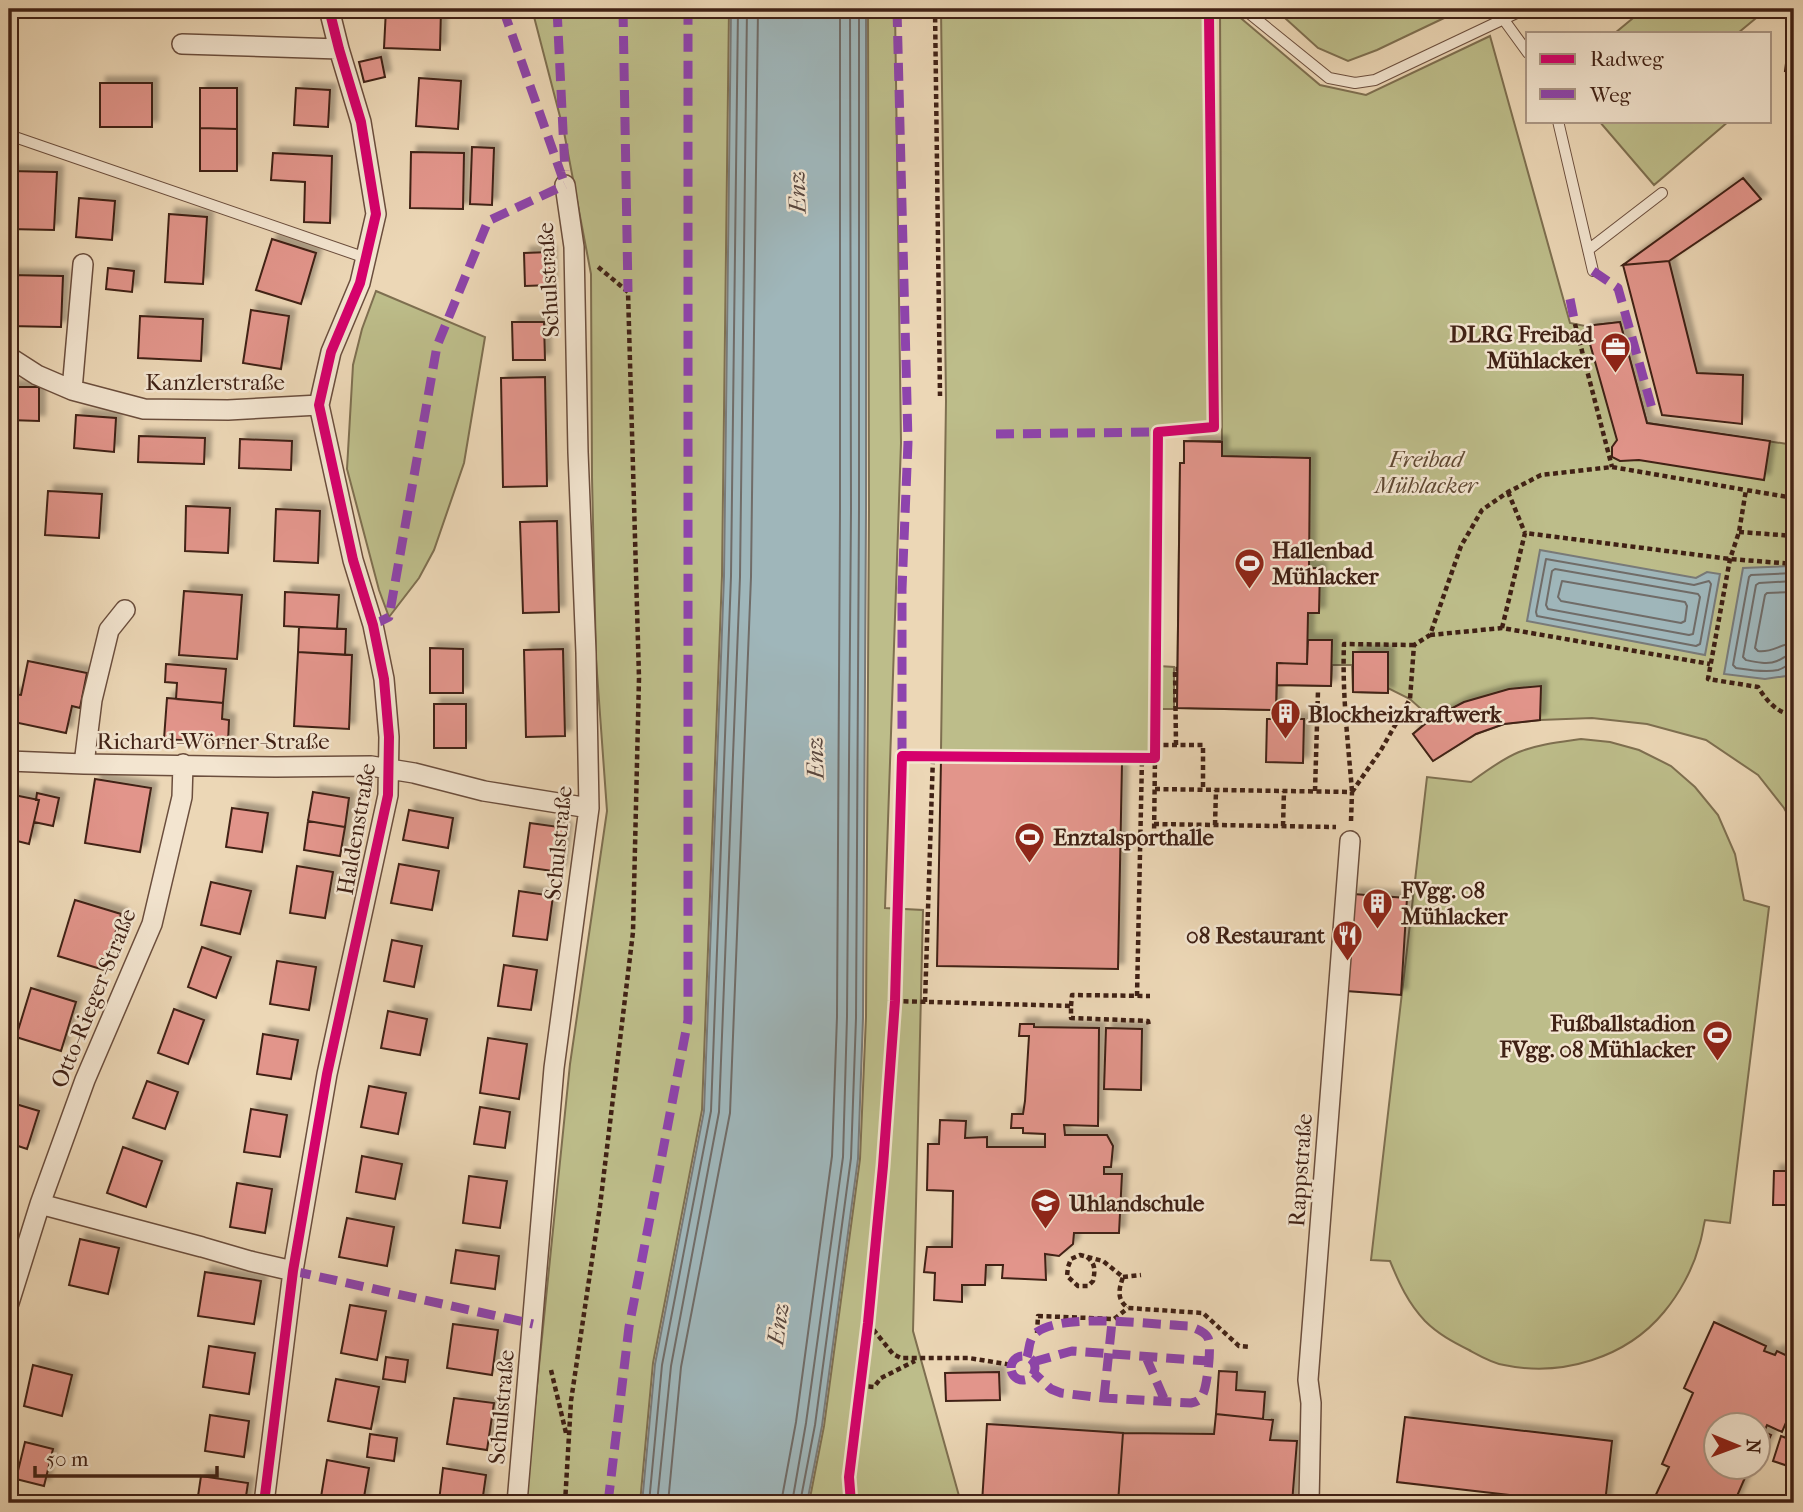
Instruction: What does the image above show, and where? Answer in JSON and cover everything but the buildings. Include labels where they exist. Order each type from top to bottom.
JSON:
[{"type":"street","name":"Haldenstraße","points":[[264,1503],[293,1271],[327,1074],[388,795],[390,768],[384,679],[373,625],[353,560],[319,405],[331,352],[360,284],[376,214],[361,122],[329,9]]},
{"type":"street","points":[[182,44],[339,49]]},
{"type":"street","name":"Schulstraße","points":[[517,1503],[554,1068],[589,808],[578,452],[575,247],[565,185]]},
{"type":"street","points":[[72,390],[83,264]]},
{"type":"street","name":"Kanzlerstraße","points":[[9,357],[37,375],[72,390],[144,409],[229,411],[319,405]]},
{"type":"street","name":"Richard-Wörner-Straße","points":[[84,764],[92,700],[109,630],[125,610]]},
{"type":"street","name":"Richard-Wörner-Straße","points":[[9,761],[276,767],[371,766],[390,768],[484,791],[589,808]]},
{"type":"street","name":"Otto-Rieger-Straße","points":[[9,1303],[40,1204],[85,1080],[152,924],[182,797],[183,764]]},
{"type":"street","name":"Rappstraße","points":[[1309,1503],[1311,1403],[1308,1380],[1351,834]]},
{"type":"street","points":[[40,1204],[293,1271]]},
{"type":"lane","points":[[1244,9],[1329,78],[1355,83],[1375,80],[1525,9]]},
{"type":"lane","points":[[1504,20],[1526,50]]},
{"type":"lane","points":[[1558,122],[1593,271]]},
{"type":"lane","points":[[9,135],[366,258]]},
{"type":"lane","points":[[1588,250],[1662,193]]},
{"type":"path","points":[[935,9],[940,396]]},
{"type":"path","points":[[565,1503],[570,1401],[600,1206],[633,932],[639,678],[628,292],[575,247]]},
{"type":"path","points":[[1575,324],[1612,467]]},
{"type":"path","points":[[1430,635],[1461,546],[1482,510],[1508,492],[1541,475],[1612,467],[1794,498]]},
{"type":"path","points":[[1746,490],[1708,679],[1758,687],[1775,707],[1786,715],[1794,714]]},
{"type":"path","points":[[1502,628],[1525,533],[1508,492]]},
{"type":"path","points":[[1739,532],[1794,536]]},
{"type":"path","points":[[1525,533],[1730,559],[1794,564]]},
{"type":"path","points":[[1154,824],[1283,826],[1351,834],[1352,792],[1344,644],[1414,645],[1430,635],[1502,628],[1710,664]]},
{"type":"path","points":[[1352,792],[1381,750],[1410,699],[1414,645]]},
{"type":"path","points":[[1176,745],[1175,669],[1178,669]]},
{"type":"path","points":[[1315,791],[1318,691]]},
{"type":"path","points":[[1156,745],[1203,745],[1203,790]]},
{"type":"path","points":[[925,1002],[933,756]]},
{"type":"path","points":[[1137,996],[1142,758]]},
{"type":"path","points":[[1154,837],[1155,758]]},
{"type":"path","points":[[1155,789],[1352,792]]},
{"type":"path","points":[[1215,825],[1216,790]]},
{"type":"path","points":[[1283,826],[1284,791]]},
{"type":"path","points":[[1149,1026],[1148,1021],[1071,1018],[1072,995],[1150,996]]},
{"type":"path","points":[[895,1000],[1072,1006]]},
{"type":"path","points":[[1087,1257],[1096,1270],[1093,1281],[1088,1286],[1078,1286],[1067,1276],[1071,1259],[1080,1255],[1103,1261],[1123,1277],[1140,1275]]},
{"type":"path","points":[[1123,1277],[1119,1297],[1128,1308],[1203,1312],[1239,1346],[1250,1347]]},
{"type":"path","points":[[1037,1333],[1038,1316],[1114,1318],[1128,1308]]},
{"type":"path","points":[[868,1323],[893,1354],[901,1358],[969,1358],[1012,1365]]},
{"type":"path","points":[[860,1386],[874,1387],[881,1378],[894,1370],[926,1359]]},
{"type":"path","points":[[550,1366],[568,1440]]},
{"type":"green space","points":[[532,9],[729,9],[722,576],[702,1110],[653,1363],[640,1503],[525,1503],[570,1064],[607,811],[596,659],[591,274],[564,132]]},
{"type":"green space","points":[[868,9],[895,9],[901,443],[885,908],[923,910],[913,1331],[961,1503],[809,1503],[824,1426],[860,1159],[866,1017]]},
{"type":"green space","points":[[941,9],[1203,9],[1210,395],[1214,396],[1215,428],[1156,430],[1152,754],[941,750],[946,401]]},
{"type":"green space","name":"Freibad Mühlacker","points":[[1220,9],[1230,9],[1320,85],[1366,95],[1490,36],[1570,323],[1585,326],[1620,322],[1647,423],[1794,445],[1794,826],[1784,808],[1758,775],[1706,740],[1647,724],[1592,718],[1504,724],[1476,734],[1433,761],[1413,734],[1431,718],[1410,699],[1388,688],[1388,693],[1353,692],[1352,665],[1332,665],[1331,686],[1277,685],[1276,710],[1177,708],[1180,463],[1184,463],[1184,441],[1222,441]]},
{"type":"green space","points":[[1275,9],[1463,9],[1348,61],[1318,48]]},
{"type":"green space","points":[[1644,9],[1767,9],[1739,32],[1616,32]]},
{"type":"green space","points":[[1600,122],[1728,122],[1654,185]]},
{"type":"green space","points":[[376,291],[485,337],[464,463],[434,550],[419,578],[389,617],[379,590],[347,469],[353,365]]},
{"type":"green space","points":[[1158,666],[1174,667],[1174,709],[1159,709]]},
{"type":"green space","points":[[1581,739],[1610,742],[1639,750],[1671,766],[1695,787],[1718,815],[1735,854],[1744,900],[1769,907],[1730,1223],[1705,1220],[1696,1255],[1680,1289],[1649,1328],[1631,1341],[1612,1352],[1570,1366],[1526,1368],[1491,1361],[1440,1334],[1414,1307],[1390,1261],[1371,1260],[1427,777],[1471,782],[1519,752],[1542,745]]},
{"type":"water","name":"Enz","points":[[731,9],[866,9],[863,1018],[858,1159],[822,1426],[807,1503],[642,1503],[655,1364],[704,1111],[724,576]]},
{"type":"water","points":[[1540,550],[1696,578],[1707,572],[1720,574],[1705,655],[1527,621]]},
{"type":"water","points":[[1792,566],[1794,667],[1786,676],[1765,679],[1724,674],[1743,568]]},
{"type":"marked path","points":[[503,9],[565,185]]},
{"type":"marked path","points":[[557,9],[565,171]]},
{"type":"marked path","points":[[623,9],[628,292]]},
{"type":"marked path","points":[[608,1503],[629,1327],[688,1020],[688,9]]},
{"type":"marked path","points":[[897,9],[908,442],[902,589],[902,761]]},
{"type":"marked path","points":[[373,625],[389,617],[437,346],[488,221],[565,185]]},
{"type":"marked path","points":[[1593,271],[1618,288],[1653,412]]},
{"type":"marked path","points":[[1570,299],[1575,324]]},
{"type":"marked path","points":[[996,434],[1158,432]]},
{"type":"marked path","points":[[293,1271],[533,1324]]},
{"type":"marked path","points":[[1027,1357],[1031,1341],[1037,1332],[1068,1322],[1110,1321],[1190,1326],[1205,1334],[1209,1342],[1205,1390],[1200,1399],[1191,1403],[1061,1393],[1051,1389],[1034,1373]]},
{"type":"marked path","points":[[1104,1398],[1112,1322]]},
{"type":"marked path","points":[[1033,1362],[1072,1351],[1208,1361]]},
{"type":"marked path","points":[[1023,1356],[1034,1363],[1035,1368],[1028,1379],[1023,1380],[1012,1373],[1011,1368],[1018,1357],[1023,1356]]},
{"type":"marked path","points":[[1146,1357],[1165,1401]]},
{"type":"cycle path","points":[[264,1503],[293,1271],[327,1074],[388,795],[389,737],[384,679],[373,625],[353,560],[319,405],[331,352],[360,283],[376,214],[361,122],[329,9]]},
{"type":"cycle path","points":[[851,1503],[849,1477],[868,1323],[895,1001],[902,756],[1155,758],[1158,432],[1214,427],[1208,9]]},
{"type":"place","name":"DLRG Freibad Mühlacker","points":[[1616,374]]},
{"type":"place","name":"Hallenbad Mühlacker","points":[[1249,590]]},
{"type":"place","name":"Blockheizkraftwerk","points":[[1285,741]]},
{"type":"place","name":"Enztalsporthalle","points":[[1030,864]]},
{"type":"place","name":"FVgg. 08 Mühlacker","points":[[1378,930]]},
{"type":"place","name":"08 Restaurant","points":[[1348,962]]},
{"type":"place","name":"Fußballstadion FVgg. 08 Mühlacker","points":[[1718,1063]]},
{"type":"place","name":"Uhlandschule","points":[[1046,1230]]}]
